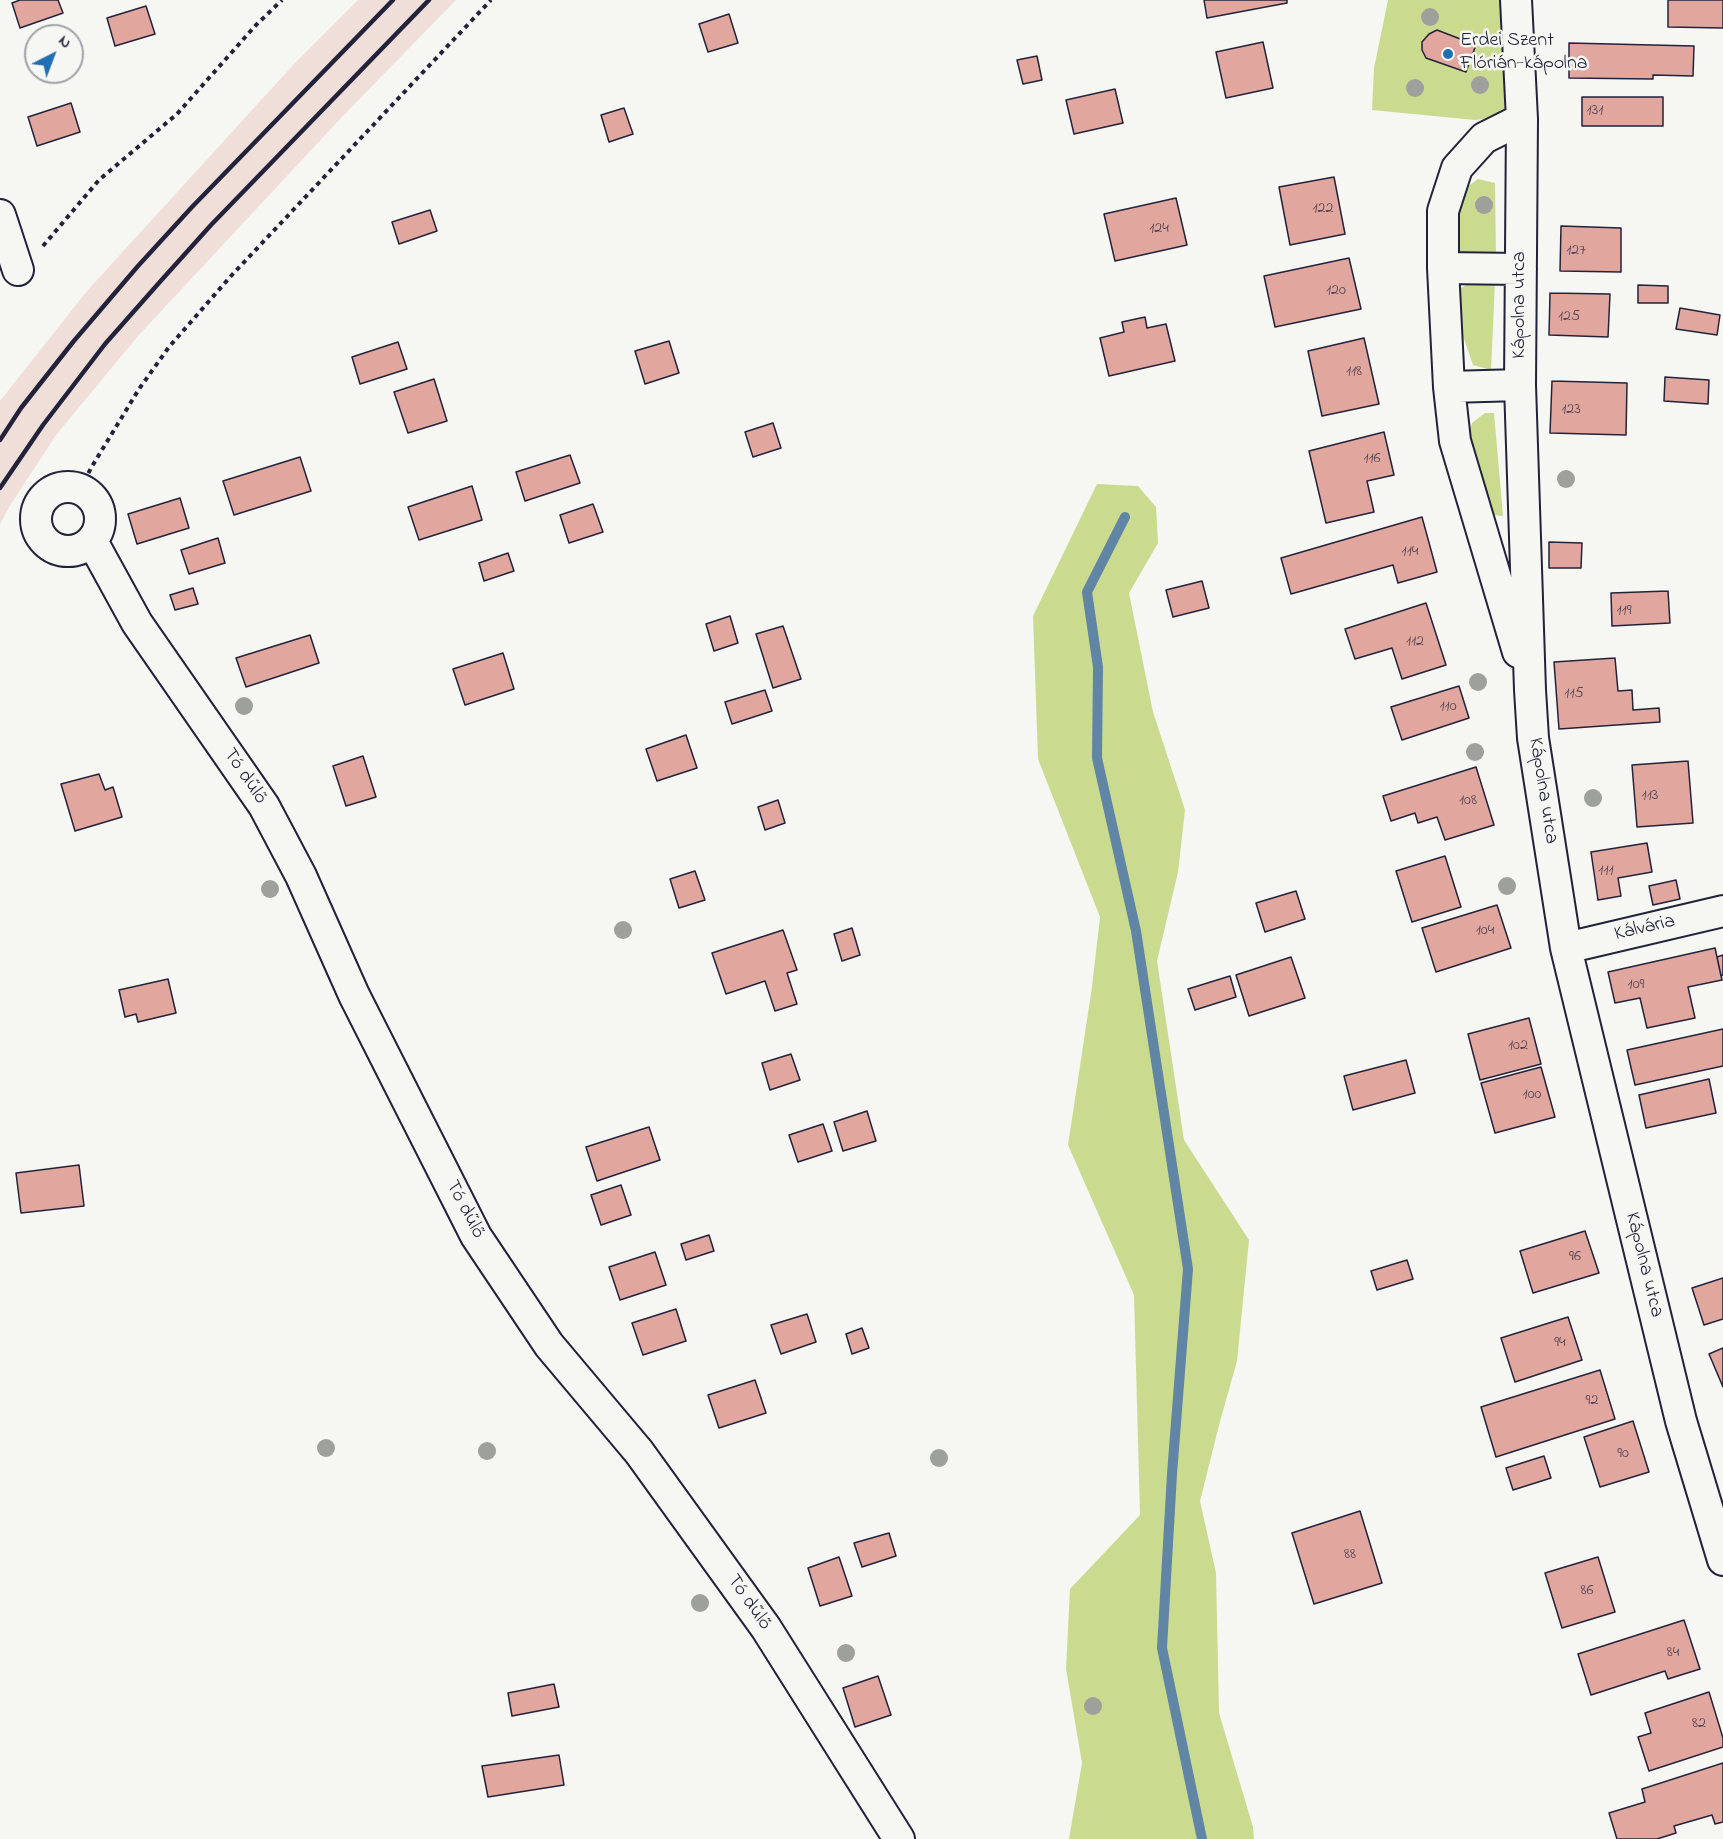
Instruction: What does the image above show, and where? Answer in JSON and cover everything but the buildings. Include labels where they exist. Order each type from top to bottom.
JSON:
[{"type":"street","name":"Kápolna utca","points":[[1516,0],[1522,118],[1520,385],[1533,738],[1566,948],[1681,1421],[1723,1560]]},
{"type":"street","points":[[1522,118],[1484,138],[1457,168],[1443,211],[1443,268],[1449,387],[1455,441],[1530,690]]},
{"type":"street","points":[[0,215],[18,270]]},
{"type":"street","points":[[1443,268],[1521,268]]},
{"type":"street","points":[[1449,387],[1520,385]]},
{"type":"street","points":[[60,488],[80,489],[90,495],[100,512],[98,533],[83,548],[62,551],[43,540],[36,519],[38,508],[51,492],[60,488]]},
{"type":"street","name":"Tó dűlő","points":[[92,541],[137,623],[264,806],[301,876],[354,995],[476,1236],[549,1345],[639,1452],[766,1628],[899,1839]]},
{"type":"street","name":"Kálvária","points":[[1566,948],[1723,911]]},
{"type":"path","points":[[18,270],[40,250],[99,180],[177,114],[256,25],[282,0]]},
{"type":"path","points":[[80,489],[139,389],[170,347],[231,276],[491,0]]},
{"type":"shaded area","points":[[358,0],[456,0],[340,119],[138,336],[56,435],[0,524],[0,401],[87,291],[294,64]]},
{"type":"green space","points":[[1388,0],[1500,0],[1505,3],[1509,115],[1475,120],[1372,110],[1374,68]]},
{"type":"green space","points":[[1478,179],[1495,183],[1496,256],[1457,256],[1455,204],[1467,187]]},
{"type":"green space","points":[[1474,280],[1495,281],[1491,370],[1473,365],[1459,324],[1461,288]]},
{"type":"green space","points":[[1485,413],[1494,413],[1503,516],[1492,515],[1468,437],[1472,423]]},
{"type":"green space","points":[[1097,484],[1138,486],[1156,507],[1158,543],[1129,593],[1153,712],[1185,810],[1178,872],[1157,961],[1184,1140],[1249,1240],[1237,1361],[1200,1501],[1216,1573],[1219,1713],[1253,1827],[1254,1839],[1069,1839],[1082,1763],[1066,1669],[1070,1589],[1140,1515],[1134,1295],[1068,1145],[1092,987],[1100,917],[1038,759],[1033,616]]},
{"type":"waterway","points":[[1125,517],[1087,592],[1098,667],[1097,758],[1136,931],[1188,1269],[1172,1474],[1162,1648],[1202,1839]]},
{"type":"railway","points":[[0,440],[21,408],[73,342],[138,266],[192,207],[393,0]]},
{"type":"railway","points":[[0,488],[43,425],[105,344],[211,225],[429,0]]},
{"type":"place","name":"Erdei Szent Flórián-kápolna","points":[[1448,54]]}]
